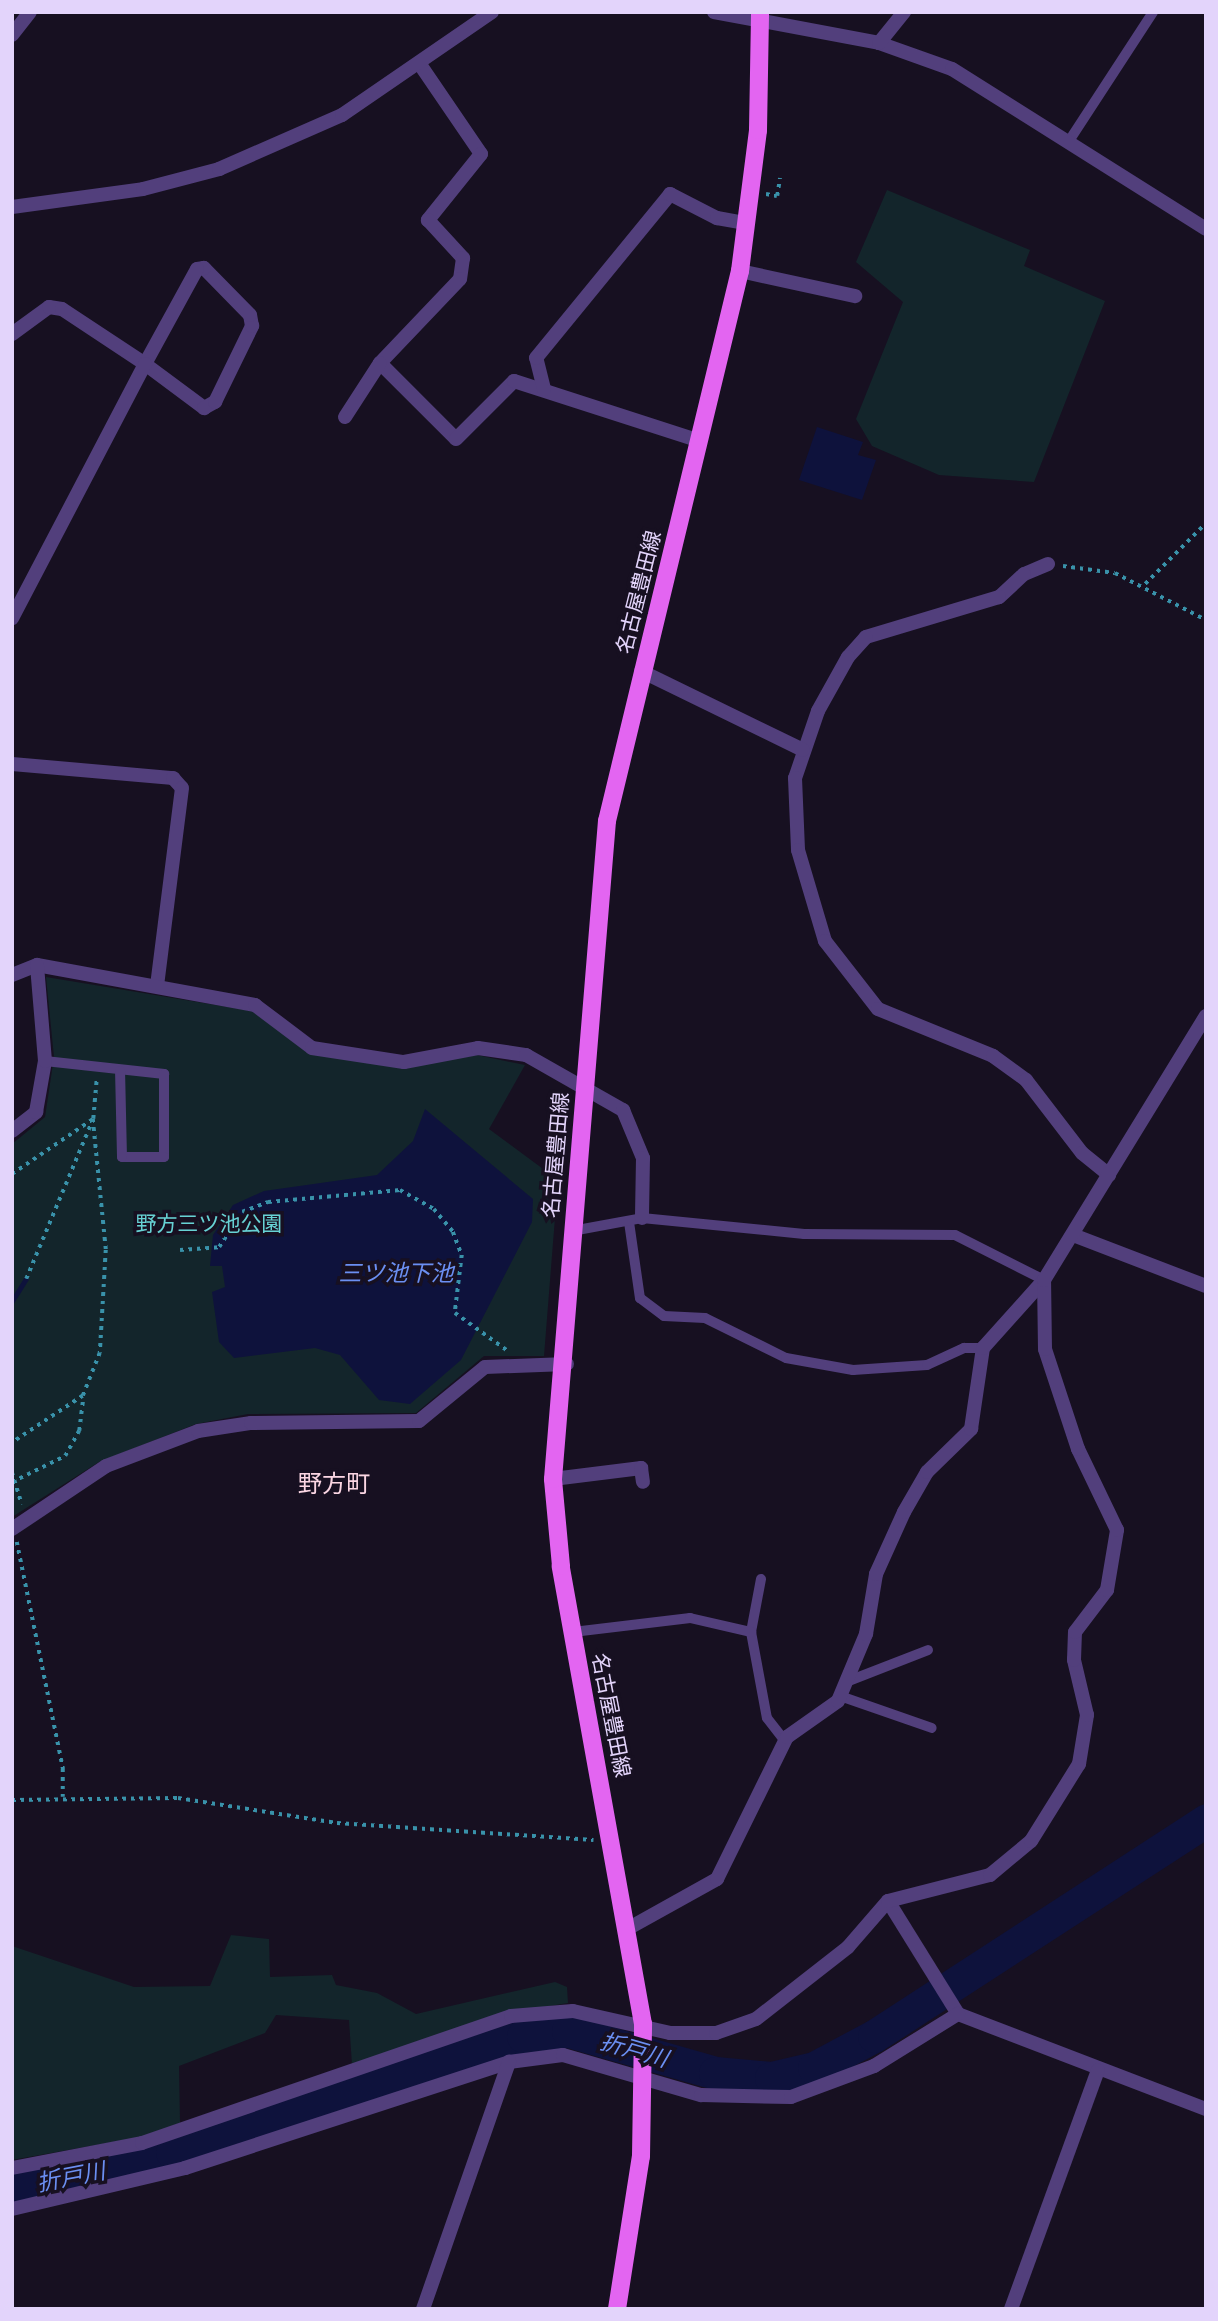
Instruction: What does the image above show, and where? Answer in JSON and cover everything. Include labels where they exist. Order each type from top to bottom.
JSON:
[{"type":"main road","name":"名古屋豊田線","points":[[617,2309],[645,2076],[643,2028],[629,1928],[552,1510],[553,1479],[566,1364],[583,1082],[607,821],[641,671],[740,271],[758,130],[760,16]]},
{"type":"street","points":[[12,35],[30,12]]},
{"type":"street","points":[[12,207],[143,189],[219,169],[342,115],[492,12]]},
{"type":"street","points":[[714,12],[760,16],[879,43],[952,69],[1206,229]]},
{"type":"street","points":[[879,43],[904,12]]},
{"type":"street","points":[[345,417],[380,363],[460,279],[463,258],[428,220],[481,154],[419,63]]},
{"type":"street","points":[[544,389],[536,358],[670,194],[718,218],[746,223]]},
{"type":"street","points":[[12,334],[49,307],[62,309],[145,364],[204,408],[215,402],[252,326],[250,315],[204,268],[197,269],[145,364],[12,618]]},
{"type":"street","points":[[740,271],[855,296]]},
{"type":"street","points":[[380,363],[456,439],[514,381],[700,440]]},
{"type":"street","points":[[1048,564],[1024,574],[999,597],[866,637],[848,657],[803,750],[795,778],[798,850],[825,942],[847,974],[878,1009],[993,1056],[1026,1080],[1082,1153],[1109,1175]]},
{"type":"street","points":[[641,671],[803,750]]},
{"type":"street","points":[[12,764],[173,778],[182,788],[157,985]]},
{"type":"street","points":[[12,975],[37,965],[255,1005],[312,1048],[404,1062],[478,1048],[526,1055],[583,1082],[624,1110],[643,1158],[636,1220]]},
{"type":"street","points":[[12,1131],[36,1112],[45,1061],[37,965]]},
{"type":"street","points":[[629,1928],[717,1879],[785,1741],[840,1696],[866,1634],[876,1574],[904,1512],[927,1472],[971,1429],[983,1348],[1044,1280],[1206,1016]]},
{"type":"street","points":[[1073,1235],[1206,1286]]},
{"type":"street","points":[[12,2168],[142,2143],[511,2016],[573,2011],[643,2028],[695,2036],[756,2019],[848,1947],[888,1900],[990,1875],[1031,1841],[1079,1764],[1087,1715],[1074,1660],[1075,1632],[1107,1590],[1117,1530],[1078,1449],[1045,1349],[1044,1280]]},
{"type":"street","points":[[13,1529],[106,1466],[198,1431],[251,1423],[419,1421],[485,1367],[566,1364]]},
{"type":"street","points":[[553,1479],[641,1468],[643,1482]]},
{"type":"street","points":[[888,1900],[957,2008],[1098,2070],[1206,2109]]},
{"type":"street","points":[[12,2209],[185,2168],[509,2062],[562,2055],[645,2076],[701,2095],[791,2097],[874,2066],[957,2008]]},
{"type":"street","points":[[423,2309],[509,2062]]},
{"type":"street","points":[[1011,2309],[1098,2070]]},
{"type":"lane","points":[[1069,141],[1153,12]]},
{"type":"lane","points":[[45,1061],[164,1074],[164,1157],[122,1157],[120,1071]]},
{"type":"lane","points":[[572,1231],[636,1220],[804,1234],[955,1235],[1044,1280]]},
{"type":"lane","points":[[636,1220],[640,1298],[664,1316],[705,1318],[786,1359],[853,1370],[928,1365],[964,1348],[983,1348]]},
{"type":"lane","points":[[761,1579],[751,1632],[767,1718],[785,1741]]},
{"type":"lane","points":[[573,1632],[690,1618],[751,1632]]},
{"type":"lane","points":[[846,1682],[928,1650]]},
{"type":"lane","points":[[840,1696],[932,1728]]},
{"type":"path","points":[[777,196],[780,178]]},
{"type":"path","points":[[1145,584],[1206,523]]},
{"type":"path","points":[[1048,564],[1115,573],[1145,584],[1206,620]]},
{"type":"path","points":[[13,1481],[65,1456],[79,1431],[83,1396],[100,1353],[106,1307],[93,1119],[96,1080],[83,1078]]},
{"type":"path","points":[[12,1174],[93,1119]]},
{"type":"path","points":[[26,1279],[93,1119]]},
{"type":"path","points":[[180,1250],[219,1247],[250,1208],[400,1189],[434,1209],[453,1232],[462,1255],[455,1314],[508,1345],[508,1367]]},
{"type":"path","points":[[12,1443],[83,1396]]},
{"type":"path","points":[[12,1472],[26,1520]]},
{"type":"path","points":[[13,1529],[63,1769],[63,1797]]},
{"type":"path","points":[[12,1800],[63,1797],[178,1798],[337,1824],[613,1840]]},
{"type":"green space","points":[[887,190],[1030,250],[1024,266],[1105,301],[1034,482],[939,475],[872,446],[856,419],[903,302],[856,262]]},
{"type":"green space","name":"野方三ツ池公園","points":[[46,977],[252,1011],[310,1054],[403,1067],[477,1055],[525,1065],[489,1129],[558,1180],[544,1356],[484,1356],[416,1413],[248,1414],[196,1424],[99,1462],[12,1517],[12,1144],[45,1117],[54,1057]]},
{"type":"green space","points":[[231,1935],[269,1939],[270,1977],[332,1975],[336,1985],[377,1993],[416,2014],[555,1982],[567,1987],[568,2003],[514,2012],[352,2065],[349,2020],[276,2015],[265,2033],[179,2066],[180,2123],[141,2137],[12,2160],[12,1946],[134,1987],[210,1986]]},
{"type":"water","points":[[817,427],[863,442],[858,455],[876,460],[862,500],[799,480]]},
{"type":"water","name":"三ツ池下池","points":[[425,1109],[533,1199],[532,1222],[461,1360],[410,1404],[379,1400],[340,1355],[315,1348],[234,1358],[219,1342],[212,1292],[225,1287],[222,1266],[210,1266],[213,1235],[233,1205],[264,1191],[377,1175],[413,1141]]},
{"type":"waterway","points":[[12,1301],[26,1279]]},
{"type":"waterway","name":"折戸川","points":[[12,2189],[172,2152],[523,2036],[568,2031],[715,2073],[771,2078],[814,2068],[874,2036],[1206,1820]]},
{"type":"district","name":"野方町","points":[[334,1484]]}]
